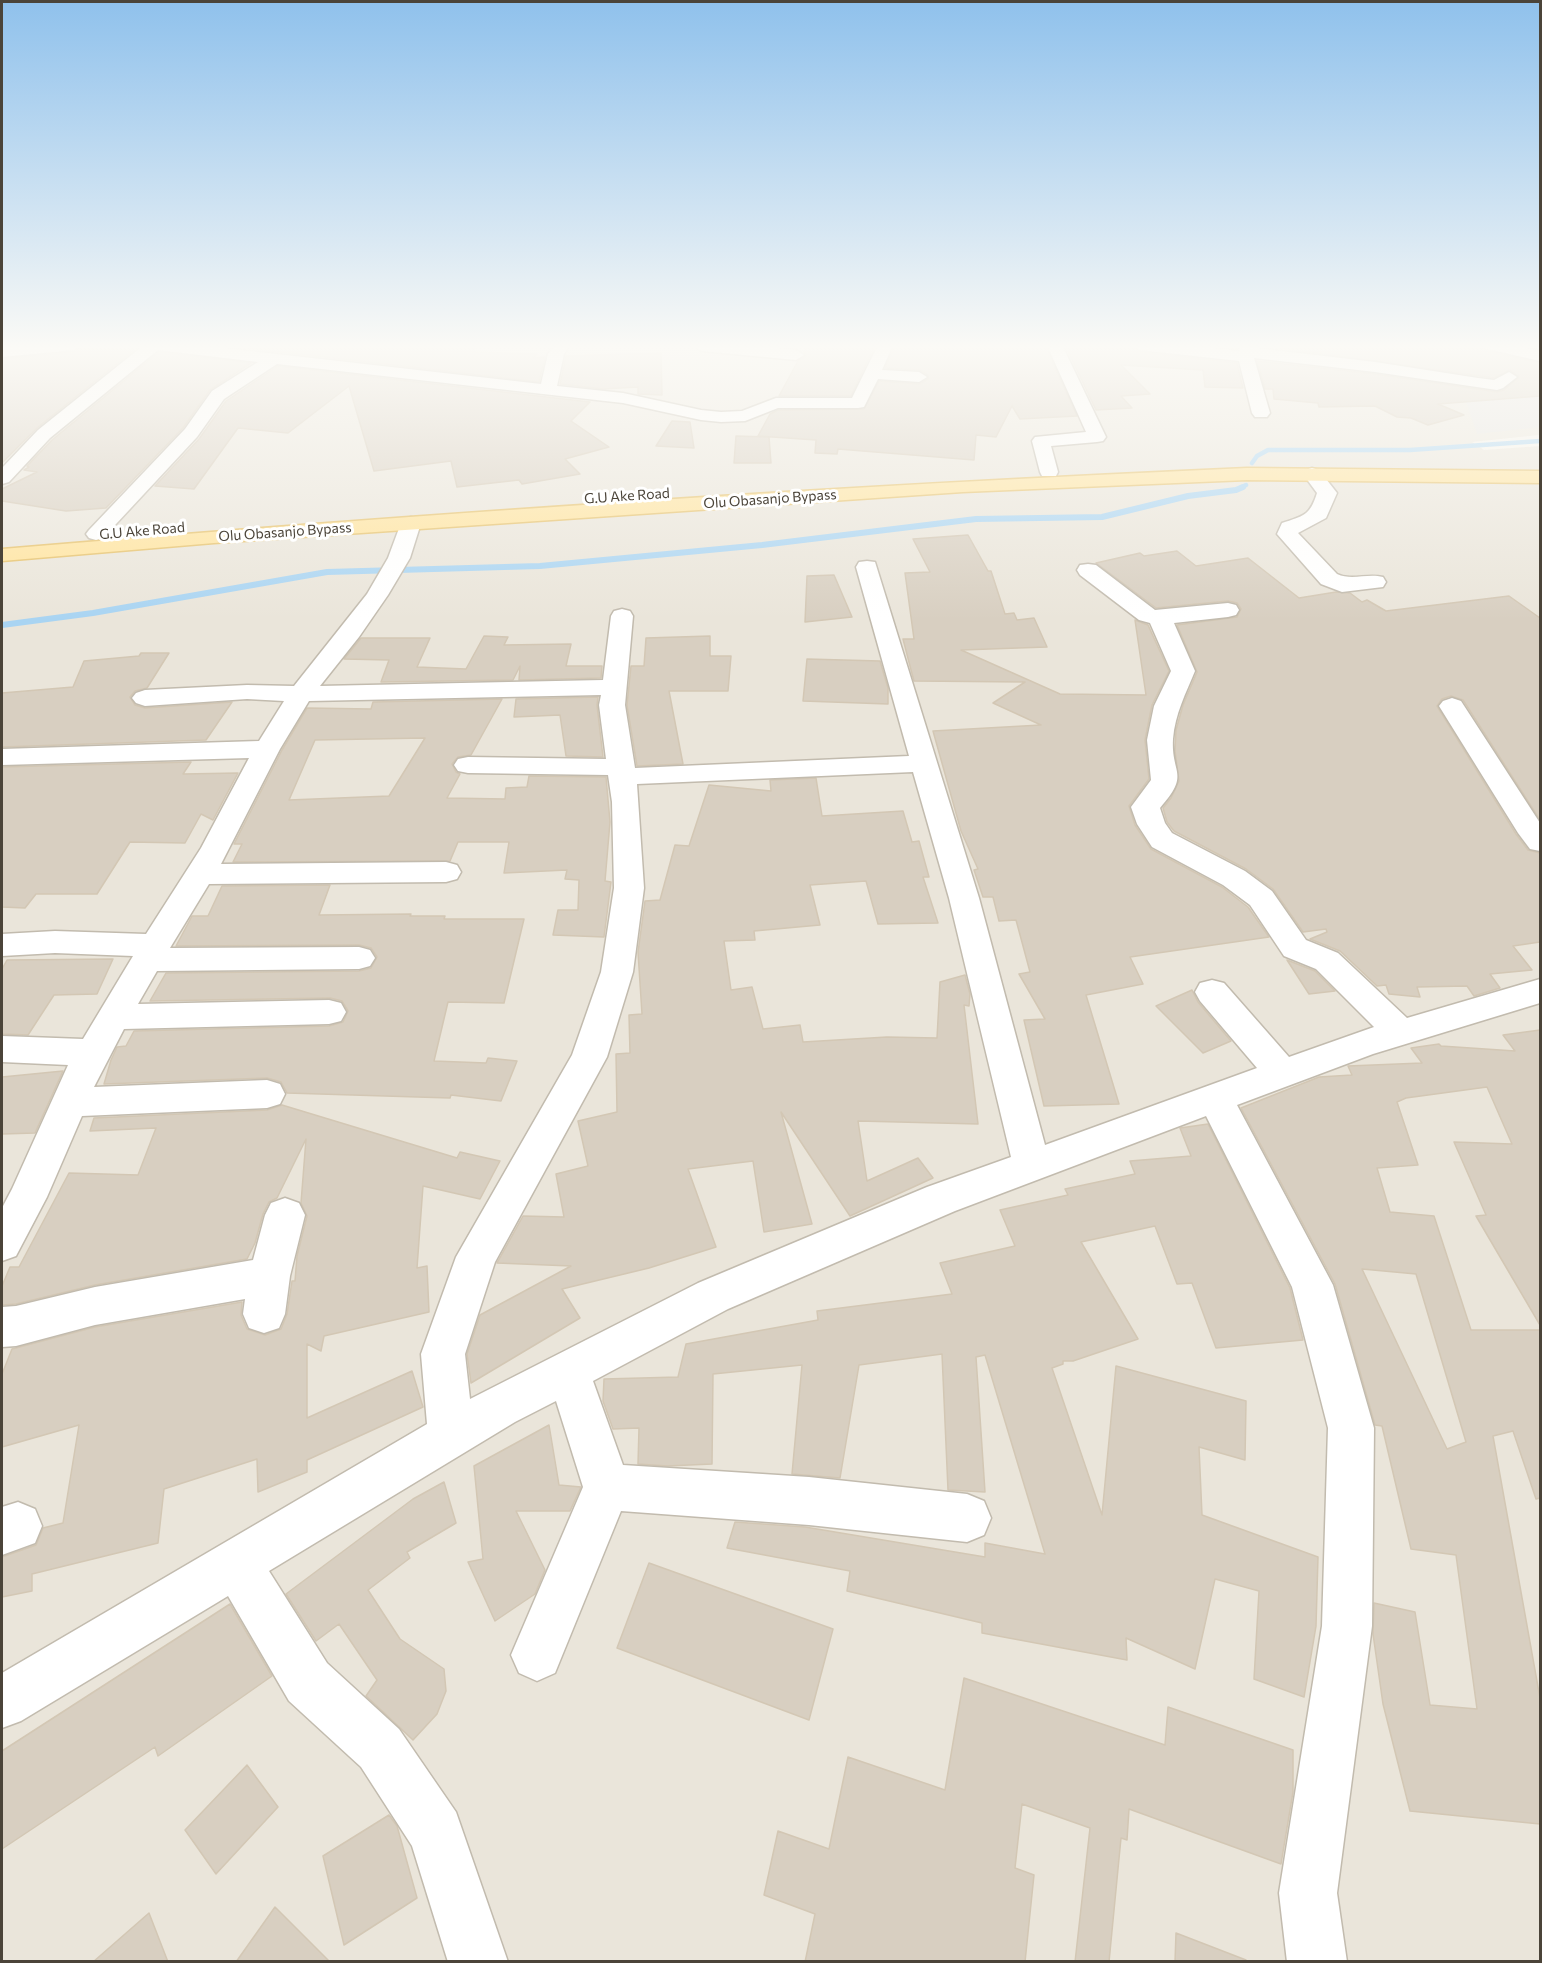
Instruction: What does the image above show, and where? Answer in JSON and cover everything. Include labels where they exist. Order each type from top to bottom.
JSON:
[{"type":"main road","name":"G.U Ake Road","points":[[2,543],[395,510],[1049,472],[1245,466],[1400,465],[1540,469]]},
{"type":"main road","name":"Olu Obasanjo Bypass","points":[[2,555],[411,523],[963,486],[1181,475],[1540,477]]},
{"type":"street","points":[[2,478],[42,437]]},
{"type":"street","points":[[96,534],[188,437]]},
{"type":"street","points":[[1049,472],[1041,441],[1097,437]]},
{"type":"street","points":[[1312,474],[1327,493],[1323,509],[1316,519],[1289,527],[1287,534],[1329,579],[1342,585],[1376,582]]},
{"type":"street","points":[[2,1244],[15,1197],[93,1053],[216,848],[267,749],[301,694],[377,595],[399,558],[411,523]]},
{"type":"street","points":[[867,567],[964,898],[1032,1166]]},
{"type":"street","points":[[1088,570],[1147,615],[1160,618],[1228,610]]},
{"type":"street","points":[[451,1435],[443,1354],[476,1257],[589,1056],[617,972],[629,888],[626,802],[612,705],[622,616]]},
{"type":"street","points":[[1160,618],[1183,671],[1167,706],[1160,740],[1165,780],[1160,791],[1150,799],[1145,807],[1151,824],[1162,840],[1234,878],[1261,898],[1295,948],[1327,961],[1400,1032]]},
{"type":"street","points":[[145,698],[247,692],[301,694],[614,687]]},
{"type":"street","points":[[1452,706],[1526,824],[1540,842]]},
{"type":"street","points":[[2,757],[267,749]]},
{"type":"street","points":[[468,765],[622,772],[923,763]]},
{"type":"street","points":[[199,874],[447,872]]},
{"type":"street","points":[[2,945],[55,942],[151,953],[359,958]]},
{"type":"street","points":[[2,1701],[451,1435],[713,1296],[941,1199],[1282,1073],[1362,1044],[1540,991]]},
{"type":"street","points":[[1212,992],[1282,1073]]},
{"type":"street","points":[[114,1017],[329,1012]]},
{"type":"street","points":[[2,1049],[93,1053]]},
{"type":"street","points":[[68,1102],[267,1094]]},
{"type":"street","points":[[1215,1098],[1312,1285],[1351,1428],[1347,1626],[1308,1893],[1317,1962]]},
{"type":"street","points":[[2,1327],[16,1326],[87,1308],[266,1295],[285,1215]]},
{"type":"street","points":[[537,1654],[607,1487],[568,1371]]},
{"type":"street","points":[[607,1487],[809,1501],[967,1518]]},
{"type":"street","points":[[236,1563],[308,1682],[380,1748],[436,1832],[478,1962]]},
{"type":"shaded area","points":[[2,437],[1524,437],[1472,442],[1484,450],[1540,446],[1540,1961],[2,1962]]},
{"type":"building","points":[[2,437],[28,437],[2,463]]},
{"type":"building","points":[[56,437],[175,437],[106,508],[66,511],[2,501],[2,489],[37,472],[24,470]]},
{"type":"building","points":[[201,437],[232,437],[194,489],[155,486]]},
{"type":"building","points":[[364,437],[594,437],[609,447],[565,459],[580,474],[522,484],[519,480],[457,487],[451,461],[374,471]]},
{"type":"building","points":[[662,437],[692,437],[694,448],[656,446]]},
{"type":"building","points":[[736,437],[769,437],[771,463],[734,463]]},
{"type":"building","points":[[767,437],[976,437],[974,460],[838,449],[837,454],[815,453],[816,440]]},
{"type":"building","points":[[968,535],[988,571],[991,571],[1005,614],[1014,613],[1017,620],[1034,618],[1047,647],[961,650],[1060,694],[1146,695],[1135,620],[1148,625],[1169,671],[1152,705],[1145,740],[1149,779],[1129,806],[1135,825],[1151,849],[1222,887],[1248,907],[1269,937],[1130,957],[1143,984],[1086,995],[1119,1104],[1044,1106],[1024,1020],[1045,1019],[1019,974],[1030,972],[1016,920],[999,921],[993,897],[983,897],[974,870],[978,869],[961,831],[933,731],[1041,725],[993,703],[1025,682],[914,681],[911,670],[903,639],[914,639],[905,573],[930,572],[913,539]]},
{"type":"building","points":[[1177,551],[1196,566],[1248,558],[1299,598],[1336,592],[1350,593],[1362,602],[1367,600],[1386,611],[1509,596],[1540,618],[1540,820],[1463,700],[1451,696],[1442,699],[1437,706],[1516,834],[1528,850],[1540,853],[1540,942],[1513,946],[1532,970],[1490,974],[1500,988],[1474,996],[1467,986],[1417,987],[1420,997],[1389,994],[1386,985],[1377,986],[1340,951],[1310,939],[1327,932],[1326,929],[1303,932],[1273,889],[1246,869],[1174,831],[1167,822],[1163,808],[1179,781],[1175,751],[1176,730],[1183,705],[1197,672],[1177,625],[1237,617],[1241,609],[1237,603],[1228,601],[1156,608],[1096,563],[1140,553],[1144,556]]},
{"type":"building","points":[[834,575],[852,617],[805,622],[807,576]]},
{"type":"building","points":[[484,636],[508,637],[504,645],[571,644],[566,666],[602,666],[601,678],[519,680],[520,666],[513,680],[381,682],[389,660],[344,659],[361,638],[430,638],[417,667],[466,669]]},
{"type":"building","points":[[710,636],[710,656],[731,656],[728,691],[669,691],[683,764],[637,766],[627,705],[631,666],[644,666],[646,638]]},
{"type":"building","points":[[141,653],[169,653],[147,688],[135,691],[130,697],[135,705],[145,708],[232,702],[206,740],[2,747],[2,693],[73,687],[84,661],[139,656]]},
{"type":"building","points":[[807,659],[880,661],[888,688],[888,704],[803,701]]},
{"type":"building","points":[[598,697],[603,757],[566,756],[560,715],[514,717],[516,699]]},
{"type":"building","points":[[502,699],[471,755],[458,757],[452,764],[456,772],[460,774],[447,798],[505,799],[506,788],[527,787],[529,776],[606,777],[610,822],[605,881],[611,882],[604,937],[553,935],[558,910],[578,910],[579,880],[565,879],[567,870],[504,873],[509,842],[458,842],[450,861],[233,862],[242,844],[234,844],[282,750],[307,708],[371,709],[373,702]],"holes":[[[425,738],[389,796],[289,800],[315,740]]]},
{"type":"building","points":[[191,762],[183,774],[238,773],[213,820],[201,814],[185,843],[130,842],[97,894],[36,894],[25,908],[2,907],[2,767]]},
{"type":"building","points":[[816,778],[822,816],[903,811],[912,842],[919,841],[929,877],[923,877],[938,923],[878,924],[866,881],[810,885],[820,925],[754,931],[755,940],[724,941],[731,990],[752,987],[763,1029],[800,1025],[803,1042],[887,1037],[937,1038],[940,982],[965,975],[970,994],[969,1006],[964,1005],[978,1124],[858,1121],[867,1181],[918,1158],[933,1178],[850,1216],[781,1112],[812,1224],[764,1232],[753,1161],[688,1169],[716,1247],[649,1268],[562,1289],[580,1318],[471,1383],[467,1354],[480,1315],[571,1266],[497,1263],[523,1216],[564,1217],[556,1174],[588,1166],[578,1121],[617,1112],[616,1054],[630,1053],[629,1015],[642,1014],[638,952],[645,901],[660,900],[675,845],[689,846],[709,785],[771,791],[770,780]]},
{"type":"building","points":[[330,885],[319,915],[411,914],[410,916],[445,916],[444,919],[524,919],[504,1003],[448,1002],[434,1061],[486,1063],[488,1058],[517,1061],[501,1101],[451,1095],[450,1098],[287,1093],[281,1082],[267,1078],[104,1084],[117,1047],[126,1046],[134,1031],[329,1026],[343,1022],[348,1011],[342,1001],[330,998],[150,1001],[166,973],[359,971],[371,968],[377,957],[371,948],[359,945],[176,946],[192,916],[208,916],[222,886]]},
{"type":"building","points":[[113,959],[97,994],[54,995],[28,1035],[2,1034],[2,969],[7,960]]},
{"type":"building","points":[[1287,960],[1315,971],[1335,991],[1309,994]]},
{"type":"building","points":[[1192,990],[1198,1002],[1231,1041],[1203,1053],[1156,1006]]},
{"type":"building","points":[[1540,1030],[1540,1325],[1476,1216],[1486,1215],[1454,1142],[1512,1144],[1487,1087],[1406,1098],[1397,1102],[1418,1165],[1377,1168],[1390,1212],[1434,1216],[1471,1330],[1540,1330],[1540,1498],[1536,1499],[1513,1431],[1493,1436],[1540,1698],[1540,1824],[1410,1811],[1383,1704],[1373,1634],[1374,1603],[1415,1612],[1430,1705],[1477,1709],[1456,1555],[1411,1549],[1382,1426],[1375,1425],[1335,1284],[1241,1108],[1319,1077],[1352,1075],[1348,1066],[1422,1063],[1411,1048],[1439,1044],[1441,1046],[1515,1051],[1503,1035]],"holes":[[[1362,1269],[1416,1274],[1466,1442],[1447,1449]]]},
{"type":"building","points":[[63,1071],[35,1133],[2,1134],[2,1077]]},
{"type":"building","points":[[282,1105],[457,1158],[460,1152],[500,1161],[480,1199],[423,1186],[417,1268],[427,1266],[429,1312],[324,1336],[321,1351],[307,1344],[307,1418],[412,1371],[423,1407],[307,1460],[307,1472],[258,1492],[257,1459],[164,1489],[158,1543],[32,1574],[32,1591],[2,1597],[2,1557],[36,1545],[43,1528],[63,1523],[79,1425],[2,1447],[2,1374],[12,1349],[95,1327],[242,1302],[241,1315],[247,1329],[265,1335],[281,1329],[287,1314],[292,1281],[295,1281],[297,1256],[307,1216],[301,1203],[306,1139],[277,1198],[269,1202],[263,1214],[255,1243],[247,1259],[95,1285],[16,1304],[2,1305],[2,1286],[10,1267],[19,1267],[69,1173],[138,1175],[156,1128],[90,1131],[94,1118],[267,1110]]},
{"type":"building","points":[[1208,1124],[1290,1288],[1303,1340],[1216,1348],[1192,1283],[1177,1284],[1155,1226],[1081,1242],[1138,1339],[1073,1361],[1063,1361],[1063,1364],[1052,1368],[1102,1515],[1116,1366],[1246,1401],[1245,1460],[1199,1447],[1202,1515],[1318,1557],[1316,1626],[1304,1697],[1254,1679],[1259,1591],[1215,1579],[1195,1669],[1126,1638],[1127,1660],[982,1633],[982,1623],[847,1591],[850,1571],[727,1548],[735,1522],[805,1527],[985,1557],[985,1543],[1045,1554],[985,1355],[976,1357],[985,1492],[948,1490],[942,1354],[859,1365],[840,1478],[792,1474],[802,1365],[713,1374],[712,1464],[667,1466],[638,1464],[639,1428],[613,1429],[603,1401],[604,1379],[678,1377],[686,1344],[818,1320],[817,1311],[952,1294],[940,1263],[1015,1246],[1000,1210],[1068,1195],[1065,1189],[1135,1174],[1130,1161],[1191,1156],[1180,1128]]},
{"type":"building","points":[[549,1425],[559,1485],[581,1487],[570,1511],[516,1511],[545,1570],[535,1594],[495,1621],[468,1562],[483,1559],[474,1466]]},
{"type":"building","points":[[444,1482],[456,1523],[407,1552],[410,1558],[368,1590],[400,1639],[444,1669],[446,1691],[437,1714],[413,1740],[366,1696],[377,1680],[339,1624],[316,1641],[286,1594],[413,1499]]},
{"type":"building","points":[[649,1563],[833,1629],[809,1720],[617,1648]]},
{"type":"building","points":[[230,1604],[272,1676],[158,1756],[155,1747],[2,1849],[2,1751]]},
{"type":"building","points":[[964,1678],[1165,1745],[1168,1707],[1293,1750],[1293,1792],[1281,1864],[1129,1809],[1127,1840],[1121,1838],[1109,1962],[1075,1962],[1090,1828],[1022,1804],[1015,1868],[1034,1875],[1025,1962],[805,1962],[815,1914],[764,1895],[778,1831],[829,1849],[848,1757],[945,1790]]},
{"type":"building","points":[[247,1765],[278,1807],[216,1874],[185,1830]]},
{"type":"building","points":[[389,1815],[397,1826],[417,1898],[344,1945],[323,1856]]},
{"type":"building","points":[[275,1907],[330,1962],[236,1962]]},
{"type":"building","points":[[149,1913],[168,1962],[93,1962]]},
{"type":"building","points":[[1176,1933],[1246,1960],[1245,1962],[1175,1962]]},
{"type":"waterway","points":[[1252,463],[1257,456],[1268,450],[1410,450],[1540,441]]},
{"type":"waterway","points":[[1240,488],[1246,485]]},
{"type":"waterway","points":[[2,625],[93,613],[327,572],[540,566],[762,545],[976,519],[1102,517],[1188,496],[1236,490],[1243,487]]}]
